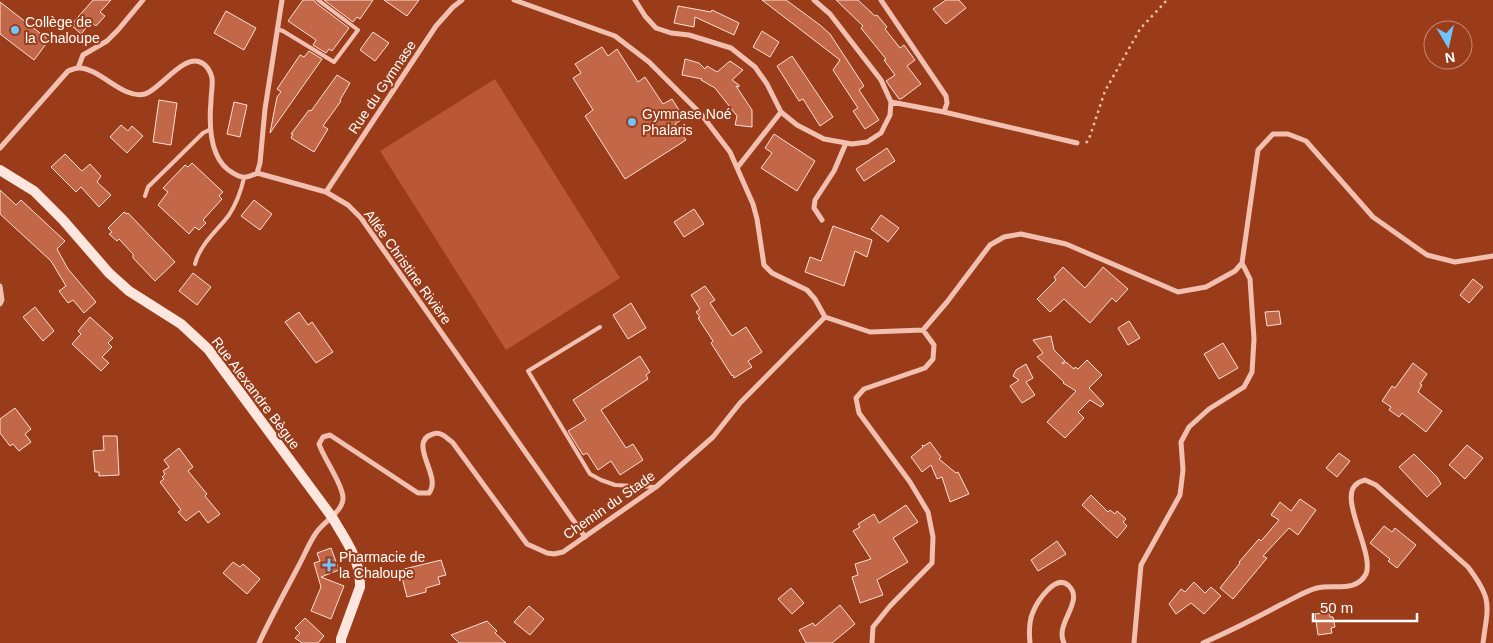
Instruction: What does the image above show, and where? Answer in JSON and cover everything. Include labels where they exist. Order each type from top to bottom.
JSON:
[{"type":"main road","name":"Rue Alexandre Bègue","points":[[1,174],[34,192],[64,220],[109,273],[129,291],[181,324],[208,349],[332,517],[348,542],[359,567],[361,578],[360,587],[341,643]]},
{"type":"street","points":[[78,68],[83,55],[106,41],[118,30],[143,0]]},
{"type":"street","points":[[0,148],[68,71],[78,68],[88,70],[133,94],[144,94],[151,91],[183,65],[194,60],[203,63],[209,70],[212,79],[211,129],[214,149],[220,162],[231,173],[244,178],[257,173],[260,163],[265,109],[282,0]]},
{"type":"street","name":"Rue du Gymnase","points":[[326,192],[436,26],[462,0]]},
{"type":"street","points":[[514,0],[615,36],[649,62],[701,114],[730,152],[753,204],[764,265],[772,273],[807,290],[815,299],[825,317],[870,332],[923,330],[947,302],[990,245],[1004,237],[1021,234],[1066,244],[1178,292],[1206,287],[1235,271],[1242,263],[1258,150],[1273,134],[1288,134],[1306,141],[1373,217],[1427,255],[1455,262],[1493,256]]},
{"type":"street","points":[[635,0],[645,16],[656,28],[671,33],[689,35],[731,48],[755,67],[767,84],[781,112],[798,125],[824,139],[852,144],[867,142],[881,133],[890,115],[891,102],[881,80],[830,14],[814,0]]},
{"type":"street","points":[[881,0],[946,96],[947,103],[944,112]]},
{"type":"street","points":[[891,102],[944,112],[1077,143]]},
{"type":"street","points":[[737,168],[781,112]]},
{"type":"street","points":[[822,220],[814,208],[815,200],[834,171],[846,143]]},
{"type":"street","name":"Allée Christine Rivière","points":[[257,173],[326,192],[348,205],[362,218],[585,537]]},
{"type":"street","points":[[1134,643],[1141,564],[1180,495],[1183,470],[1181,442],[1189,427],[1208,409],[1244,387],[1252,372],[1254,338],[1250,279],[1242,263]]},
{"type":"street","points":[[0,286],[2,300],[0,304]]},
{"type":"street","name":"Chemin du Stade","points":[[332,517],[342,504],[343,498],[319,444],[323,437],[330,435],[418,493],[424,494],[429,493],[432,479],[423,444],[425,438],[431,434],[438,433],[453,443],[528,544],[547,553],[563,552],[656,487],[713,437],[740,403],[825,317]]},
{"type":"street","points":[[872,643],[873,627],[890,606],[932,563],[933,537],[928,512],[910,482],[859,413],[856,398],[864,389],[924,368],[933,359],[934,345],[923,330]]},
{"type":"street","points":[[1203,643],[1316,588],[1351,586],[1360,582],[1366,574],[1368,563],[1351,496],[1353,488],[1357,483],[1365,480],[1376,486],[1473,573],[1484,591],[1488,602],[1483,643]]},
{"type":"street","points":[[260,643],[317,531],[332,517]]},
{"type":"street","points":[[1030,643],[1029,629],[1032,613],[1046,592],[1053,585],[1062,583],[1068,585],[1073,592],[1074,602],[1063,624],[1061,634],[1064,643]]},
{"type":"street","points":[[1220,643],[1224,634]]},
{"type":"lane","points":[[277,29],[334,62],[358,30],[318,0]]},
{"type":"lane","points":[[145,196],[148,187],[203,132],[211,129]]},
{"type":"lane","points":[[194,264],[197,254],[229,214],[242,190],[244,178]]},
{"type":"lane","points":[[600,327],[528,371],[590,474],[616,485],[656,487]]},
{"type":"path","points":[[1077,143],[1085,144],[1089,139],[1105,91],[1140,29],[1167,0]]},
{"type":"shaded area","points":[[495,79],[620,278],[506,350],[380,151]]},
{"type":"building","points":[[93,0],[111,0],[100,12],[105,16],[96,26],[91,22],[81,34],[71,25]]},
{"type":"building","points":[[303,0],[314,0],[349,28],[332,51],[329,49],[326,53],[313,45],[316,40],[288,21]]},
{"type":"building","points":[[324,0],[373,0],[360,19],[357,17],[353,22]]},
{"type":"building","points":[[384,0],[419,0],[407,16]]},
{"type":"building","points":[[762,0],[786,0],[830,34],[864,86],[859,90],[879,120],[865,129],[853,111],[858,108],[833,70],[840,60]]},
{"type":"building","points":[[836,0],[858,0],[875,16],[877,15],[900,48],[904,45],[915,60],[907,66],[921,84],[899,99],[886,81],[895,75],[884,60],[886,59],[861,28],[863,26]]},
{"type":"building","points":[[946,0],[959,0],[966,8],[946,24],[933,9]]},
{"type":"building","points":[[0,2],[49,40],[34,60],[0,34]]},
{"type":"building","points":[[678,6],[711,12],[712,10],[739,23],[734,35],[695,17],[694,27],[674,23]]},
{"type":"building","points":[[226,11],[256,28],[244,50],[214,33]]},
{"type":"building","points":[[762,31],[779,42],[770,57],[753,47]]},
{"type":"building","points":[[373,32],[389,43],[375,61],[360,50]]},
{"type":"building","points":[[602,47],[608,56],[617,49],[638,82],[645,77],[663,104],[672,99],[684,118],[675,124],[686,140],[625,179],[585,116],[593,110],[573,78],[581,73],[575,64]]},
{"type":"building","points":[[309,51],[322,59],[270,133],[277,97],[281,92],[277,89],[300,55],[304,57]]},
{"type":"building","points":[[792,56],[833,117],[820,126],[803,99],[799,101],[777,66]]},
{"type":"building","points":[[685,59],[699,63],[705,69],[707,66],[717,72],[730,61],[743,70],[732,80],[739,85],[739,87],[736,86],[752,110],[752,127],[735,125],[737,116],[715,88],[702,79],[682,75]]},
{"type":"building","points":[[337,75],[350,83],[341,101],[323,126],[328,129],[314,152],[291,138],[293,134],[291,134],[309,110],[311,111]]},
{"type":"building","points":[[159,100],[177,103],[171,145],[153,142]]},
{"type":"building","points":[[234,102],[247,105],[240,137],[227,134]]},
{"type":"building","points":[[121,125],[128,131],[132,126],[143,136],[127,153],[110,137]]},
{"type":"building","points":[[774,134],[815,161],[797,191],[761,168],[772,153],[765,148]]},
{"type":"building","points":[[887,148],[895,161],[864,181],[856,169]]},
{"type":"building","points":[[65,154],[82,171],[90,164],[101,176],[97,182],[111,195],[99,207],[81,187],[76,192],[51,167]]},
{"type":"building","points":[[192,163],[223,192],[219,196],[222,199],[203,220],[206,223],[199,230],[195,227],[189,234],[158,205],[168,192],[163,188],[185,165],[188,167]]},
{"type":"building","points":[[0,190],[16,205],[21,200],[65,241],[57,249],[68,269],[96,302],[84,313],[73,300],[68,303],[59,291],[66,286],[51,261],[0,214]]},
{"type":"building","points":[[254,200],[272,214],[260,230],[241,216]]},
{"type":"building","points":[[694,209],[704,224],[684,237],[674,222]]},
{"type":"building","points":[[124,212],[128,213],[175,262],[155,281],[133,258],[133,254],[119,239],[117,241],[109,234],[112,232],[108,228]]},
{"type":"building","points":[[881,215],[899,228],[888,242],[871,229]]},
{"type":"building","points":[[833,226],[872,240],[867,257],[855,251],[844,286],[805,272],[810,257],[821,261]]},
{"type":"building","points":[[1063,267],[1085,288],[1103,267],[1128,289],[1116,302],[1112,298],[1090,323],[1064,299],[1050,312],[1037,299],[1056,280],[1054,277]]},
{"type":"building","points":[[193,273],[211,287],[197,305],[179,291]]},
{"type":"building","points":[[1473,279],[1483,287],[1469,303],[1460,295]]},
{"type":"building","points":[[705,286],[715,300],[710,303],[732,336],[746,327],[762,352],[748,361],[752,367],[734,378],[711,343],[713,341],[696,312],[700,309],[691,295]]},
{"type":"building","points":[[631,303],[646,328],[628,339],[613,315]]},
{"type":"building","points":[[35,307],[54,331],[43,341],[23,317]]},
{"type":"building","points":[[1279,311],[1281,324],[1267,326],[1265,312]]},
{"type":"building","points":[[299,312],[308,325],[312,322],[333,352],[316,363],[285,322]]},
{"type":"building","points":[[90,317],[113,338],[108,343],[112,347],[102,357],[109,363],[101,371],[72,344],[81,334],[78,331]]},
{"type":"building","points":[[1129,321],[1140,338],[1128,345],[1118,328]]},
{"type":"building","points":[[1051,336],[1054,350],[1065,361],[1063,364],[1066,362],[1074,369],[1075,367],[1078,369],[1087,360],[1102,375],[1089,388],[1104,404],[1101,407],[1090,400],[1078,412],[1084,418],[1065,438],[1047,422],[1076,391],[1063,383],[1037,357],[1043,353],[1033,340]]},
{"type":"building","points":[[1223,343],[1238,368],[1219,379],[1204,354]]},
{"type":"building","points":[[640,356],[650,372],[646,375],[648,379],[601,410],[626,448],[633,444],[643,460],[620,475],[611,461],[598,470],[587,453],[583,455],[568,431],[586,420],[573,400]]},
{"type":"building","points":[[1413,363],[1427,374],[1420,384],[1422,385],[1418,392],[1442,411],[1426,432],[1402,413],[1399,417],[1389,410],[1391,407],[1382,401],[1392,386],[1395,388]]},
{"type":"building","points":[[1026,364],[1033,378],[1026,382],[1035,395],[1022,403],[1010,386],[1019,380],[1013,376],[1016,370]]},
{"type":"building","points":[[15,408],[31,429],[25,434],[31,442],[19,451],[13,444],[10,446],[0,433],[0,419]]},
{"type":"building","points":[[103,436],[117,436],[119,475],[99,476],[99,472],[95,472],[93,451],[104,450]]},
{"type":"building","points":[[930,442],[941,457],[939,459],[956,473],[958,472],[969,494],[950,502],[942,477],[937,479],[931,465],[922,472],[911,457],[923,447],[922,445],[924,446]]},
{"type":"building","points":[[1467,445],[1483,458],[1465,479],[1449,465]]},
{"type":"building","points":[[179,448],[193,467],[188,471],[207,494],[205,496],[220,514],[208,523],[199,511],[186,521],[178,512],[181,510],[160,482],[164,479],[162,477],[165,474],[163,471],[169,467],[164,460]]},
{"type":"building","points":[[1339,453],[1350,461],[1337,477],[1326,468]]},
{"type":"building","points":[[1414,454],[1437,477],[1441,484],[1427,497],[1399,467]]},
{"type":"building","points":[[1091,495],[1108,512],[1110,510],[1115,514],[1117,511],[1126,519],[1123,522],[1127,526],[1117,538],[1082,505]]},
{"type":"building","points":[[1300,499],[1316,510],[1298,535],[1289,528],[1263,556],[1267,558],[1233,599],[1220,588],[1239,562],[1279,520],[1271,515],[1280,502],[1291,511]]},
{"type":"building","points":[[906,505],[918,522],[893,538],[908,562],[877,580],[883,595],[860,603],[852,577],[858,575],[855,564],[871,559],[853,531],[860,527],[858,524],[874,514],[879,523]]},
{"type":"building","points":[[1384,526],[1392,532],[1395,528],[1416,545],[1397,568],[1388,561],[1390,559],[1370,543]]},
{"type":"building","points":[[1057,541],[1066,554],[1038,571],[1031,560]]},
{"type":"building","points":[[331,548],[339,570],[321,577],[344,586],[331,619],[311,611],[321,587],[314,563],[320,561],[317,553]]},
{"type":"building","points":[[441,560],[446,575],[438,577],[440,584],[426,588],[426,592],[407,597],[400,570]]},
{"type":"building","points":[[233,562],[240,567],[243,564],[260,579],[247,594],[223,573]]},
{"type":"building","points":[[1194,582],[1205,593],[1211,587],[1221,596],[1204,614],[1191,603],[1176,614],[1169,604],[1181,589],[1185,592]]},
{"type":"building","points":[[791,588],[804,603],[792,614],[778,599]]},
{"type":"building","points":[[840,605],[855,624],[832,643],[806,643],[799,630],[813,623],[815,626]]},
{"type":"building","points":[[529,606],[544,619],[530,635],[514,622]]},
{"type":"building","points":[[1329,612],[1330,617],[1333,617],[1335,627],[1331,628],[1332,633],[1318,635],[1315,614]]},
{"type":"building","points":[[305,618],[324,636],[318,643],[302,643],[295,638],[300,633],[295,628]]},
{"type":"building","points":[[487,621],[497,631],[495,633],[506,643],[459,643],[451,635]]},
{"type":"place","name":"Collège de la Chaloupe","points":[[15,30]]},
{"type":"place","name":"Gymnase Noé Phalaris","points":[[632,122]]},
{"type":"place","name":"Pharmacie de la Chaloupe","points":[[329,565]]}]
